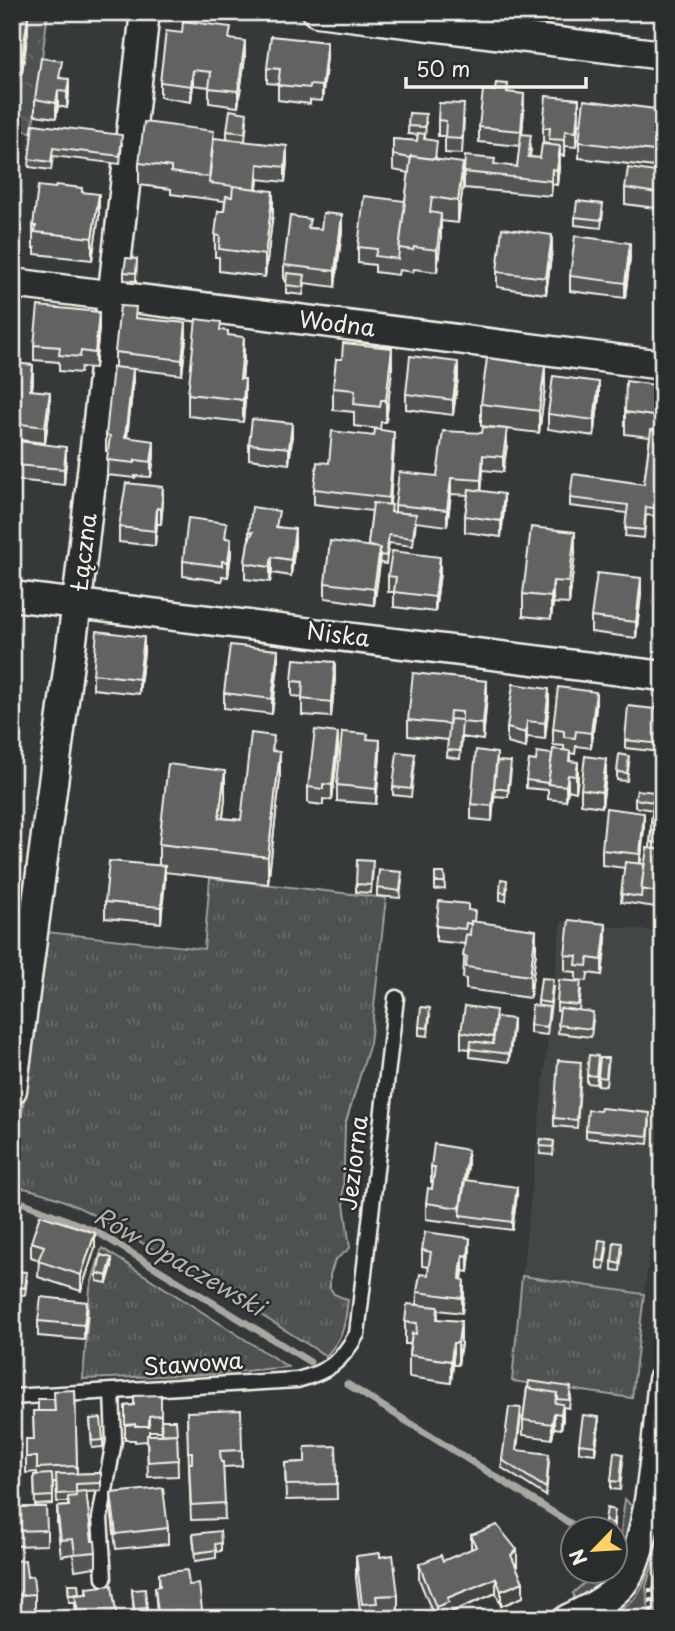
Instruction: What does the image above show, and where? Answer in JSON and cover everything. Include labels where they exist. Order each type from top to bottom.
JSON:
[{"type":"street","name":"Łączna","points":[[12,1090],[78,603],[145,12]]},
{"type":"street","points":[[317,12],[663,55]]},
{"type":"street","name":"Wodna","points":[[12,283],[663,365]]},
{"type":"street","name":"Niska","points":[[12,596],[663,676]]},
{"type":"street","points":[[568,1619],[615,1591],[632,1568],[643,1535],[663,1380]]},
{"type":"lane","name":"Jeziorna","points":[[358,1334],[396,998]]},
{"type":"lane","name":"Stawowa","points":[[12,1397],[297,1380],[322,1373],[346,1353],[358,1334]]},
{"type":"lane","points":[[104,1578],[100,1518],[114,1441],[112,1392]]},
{"type":"shaded area","points":[[561,921],[663,932],[663,1153],[644,1294],[522,1276]]},
{"type":"green space","points":[[12,12],[48,12],[32,132],[12,129]]},
{"type":"green space","points":[[210,878],[386,898],[370,1043],[345,1125],[343,1196],[350,1248],[335,1260],[330,1275],[330,1288],[334,1294],[348,1300],[347,1309],[340,1337],[326,1356],[97,1217],[47,1194],[12,1186],[47,932],[204,949]]},
{"type":"green space","points":[[102,1248],[288,1367],[212,1374],[83,1379],[90,1288]]},
{"type":"green space","points":[[522,1276],[644,1294],[632,1398],[512,1381]]},
{"type":"green space","points":[[663,1470],[663,1511],[646,1587],[650,1619],[605,1619],[632,1601],[645,1581],[653,1551]]},
{"type":"green space","points":[[625,1499],[635,1510],[630,1529],[630,1516],[623,1516]]},
{"type":"green space","points":[[663,1551],[663,1576],[655,1589],[663,1594],[663,1619],[657,1619],[653,1590]]},
{"type":"green space","points":[[581,1586],[597,1586],[575,1601],[573,1593]]},
{"type":"building","points":[[12,15],[28,16],[22,58],[12,57]]},
{"type":"building","points":[[183,21],[231,27],[229,39],[245,41],[238,91],[209,88],[211,72],[193,70],[191,86],[160,82],[166,31],[182,33]]},
{"type":"building","points":[[271,36],[327,42],[322,86],[310,85],[310,88],[278,85],[280,69],[267,68]]},
{"type":"building","points":[[41,58],[62,61],[59,78],[69,79],[67,92],[58,91],[56,103],[35,99]]},
{"type":"building","points":[[496,83],[508,84],[507,92],[524,94],[521,131],[479,127],[483,90],[495,91]]},
{"type":"building","points":[[546,96],[579,99],[576,132],[565,131],[564,140],[549,139],[550,128],[543,128]]},
{"type":"building","points":[[584,100],[663,110],[663,152],[579,142]]},
{"type":"building","points":[[439,103],[464,104],[462,139],[445,138],[446,121],[438,120]]},
{"type":"building","points":[[230,110],[247,113],[245,133],[227,131]]},
{"type":"building","points":[[409,113],[426,114],[425,127],[408,126]]},
{"type":"building","points":[[144,122],[214,131],[209,177],[171,172],[171,167],[139,163]]},
{"type":"building","points":[[33,124],[122,135],[120,156],[53,148],[51,162],[29,159]]},
{"type":"building","points":[[418,133],[425,134],[424,139],[437,141],[435,159],[393,155],[393,139],[417,141]]},
{"type":"building","points":[[521,134],[531,135],[528,157],[540,158],[542,144],[560,146],[557,170],[552,169],[551,181],[464,172],[465,156],[495,159],[494,164],[517,167]]},
{"type":"building","points":[[214,138],[287,146],[285,167],[258,164],[256,189],[209,183]]},
{"type":"building","points":[[411,156],[463,163],[458,201],[432,197],[430,212],[441,214],[437,250],[399,248]]},
{"type":"building","points":[[628,168],[663,173],[663,194],[625,188]]},
{"type":"building","points":[[56,185],[82,188],[82,192],[99,194],[92,238],[35,232],[36,226],[33,226],[38,186],[55,188]]},
{"type":"building","points":[[233,186],[273,191],[265,255],[219,249],[220,236],[215,235],[218,211],[224,211],[226,196],[232,197]]},
{"type":"building","points":[[364,196],[405,201],[398,259],[375,256],[377,249],[358,247]]},
{"type":"building","points":[[577,201],[603,204],[601,220],[575,217]]},
{"type":"building","points":[[323,213],[342,215],[335,271],[284,265],[290,216],[310,219],[308,228],[321,229]]},
{"type":"building","points":[[502,228],[552,235],[546,278],[497,272]]},
{"type":"building","points":[[575,236],[630,243],[625,283],[570,276]]},
{"type":"building","points":[[126,258],[137,259],[136,273],[124,272]]},
{"type":"building","points":[[287,273],[305,275],[303,287],[286,285]]},
{"type":"building","points":[[38,306],[99,312],[95,353],[81,351],[80,357],[59,355],[60,347],[34,345]]},
{"type":"building","points":[[120,306],[136,307],[135,318],[186,323],[182,360],[115,352]]},
{"type":"building","points":[[196,319],[221,322],[220,330],[228,331],[228,335],[244,337],[240,379],[245,379],[243,400],[188,394]]},
{"type":"building","points":[[343,343],[392,348],[386,400],[381,400],[380,407],[354,404],[355,390],[333,388],[336,359],[342,359]]},
{"type":"building","points":[[410,356],[458,362],[453,400],[406,394]]},
{"type":"building","points":[[487,358],[545,366],[539,411],[481,404]]},
{"type":"building","points":[[12,363],[33,365],[30,390],[50,392],[45,427],[12,423]]},
{"type":"building","points":[[113,367],[133,369],[125,437],[154,441],[151,462],[107,460],[110,436],[106,435]]},
{"type":"building","points":[[553,376],[599,382],[594,420],[548,414]]},
{"type":"building","points":[[626,381],[663,386],[660,417],[625,412]]},
{"type":"building","points":[[252,419],[292,423],[289,448],[249,444]]},
{"type":"building","points":[[483,427],[507,429],[503,457],[483,455],[481,480],[451,478],[447,510],[395,505],[399,472],[437,476],[443,431],[482,433]]},
{"type":"building","points":[[375,429],[394,432],[389,498],[314,489],[317,462],[329,463],[332,431],[374,436]]},
{"type":"building","points":[[651,430],[663,431],[663,509],[646,507],[644,530],[625,528],[628,505],[570,498],[573,474],[644,484]]},
{"type":"building","points":[[18,441],[66,447],[64,469],[15,465]]},
{"type":"building","points":[[126,483],[163,487],[161,509],[157,508],[155,531],[119,527]]},
{"type":"building","points":[[469,489],[504,494],[501,521],[465,516]]},
{"type":"building","points":[[373,503],[392,505],[391,512],[416,514],[413,538],[389,535],[386,556],[380,555],[380,548],[368,544]]},
{"type":"building","points":[[252,507],[279,511],[276,527],[295,529],[291,560],[272,557],[270,567],[245,563],[248,542],[253,532],[249,532]]},
{"type":"building","points":[[188,518],[227,523],[225,538],[231,539],[228,562],[222,561],[222,566],[183,561]]},
{"type":"building","points":[[531,527],[575,532],[569,582],[553,581],[551,597],[523,594]]},
{"type":"building","points":[[330,541],[380,548],[374,589],[325,583]]},
{"type":"building","points":[[392,551],[440,557],[435,597],[394,592],[396,577],[388,576]]},
{"type":"building","points":[[597,573],[641,578],[636,622],[591,617]]},
{"type":"building","points":[[97,631],[144,637],[139,679],[93,674]]},
{"type":"building","points":[[230,645],[278,650],[272,699],[224,693]]},
{"type":"building","points":[[294,659],[335,662],[331,702],[302,699],[303,682],[292,681]]},
{"type":"building","points":[[413,673],[487,681],[483,724],[462,722],[462,712],[450,711],[449,724],[408,720]]},
{"type":"building","points":[[513,684],[549,689],[545,723],[527,721],[526,733],[507,728]]},
{"type":"building","points":[[558,687],[596,692],[591,733],[576,731],[575,738],[564,737],[564,731],[553,729]]},
{"type":"building","points":[[628,706],[663,710],[661,744],[625,740]]},
{"type":"building","points":[[450,719],[462,720],[460,751],[447,750]]},
{"type":"building","points":[[12,728],[16,729],[12,763]]},
{"type":"building","points":[[315,730],[338,733],[332,785],[323,784],[323,789],[308,787]]},
{"type":"building","points":[[342,732],[368,734],[367,739],[380,740],[376,789],[337,785]]},
{"type":"building","points":[[251,733],[274,736],[272,751],[280,752],[268,857],[159,844],[168,764],[225,771],[219,818],[241,820]]},
{"type":"building","points":[[553,749],[570,751],[569,761],[578,762],[576,776],[568,775],[566,786],[548,784]]},
{"type":"building","points":[[476,750],[497,753],[492,806],[471,804]]},
{"type":"building","points":[[397,752],[415,754],[411,789],[393,787]]},
{"type":"building","points":[[537,752],[552,754],[548,783],[526,780],[529,760],[536,761]]},
{"type":"building","points":[[619,754],[629,756],[627,773],[617,772]]},
{"type":"building","points":[[585,756],[606,759],[602,792],[581,789]]},
{"type":"building","points":[[497,761],[511,762],[508,790],[494,788]]},
{"type":"building","points":[[637,790],[655,792],[653,802],[635,799]]},
{"type":"building","points":[[654,799],[663,800],[663,824],[651,823]]},
{"type":"building","points":[[606,808],[644,813],[640,854],[602,850]]},
{"type":"building","points":[[652,830],[663,832],[663,843],[650,842]]},
{"type":"building","points":[[647,848],[663,850],[663,893],[641,889]]},
{"type":"building","points":[[357,860],[373,861],[371,885],[356,884]]},
{"type":"building","points":[[109,861],[165,866],[161,907],[105,902]]},
{"type":"building","points":[[625,862],[644,864],[641,897],[621,894]]},
{"type":"building","points":[[379,870],[402,872],[400,891],[377,888]]},
{"type":"building","points":[[435,873],[444,873],[445,882],[435,882]]},
{"type":"building","points":[[501,879],[507,880],[506,893],[500,892]]},
{"type":"building","points":[[439,901],[468,904],[468,910],[475,911],[474,921],[471,921],[471,924],[466,923],[465,929],[436,926]]},
{"type":"building","points":[[569,920],[606,924],[602,960],[588,958],[587,966],[576,965],[577,956],[565,955]]},
{"type":"building","points":[[471,921],[536,930],[530,976],[466,967],[467,957],[463,956],[466,934],[470,935]]},
{"type":"building","points":[[541,978],[553,979],[550,1003],[538,1001]]},
{"type":"building","points":[[559,980],[581,982],[578,1005],[557,1003]]},
{"type":"building","points":[[532,1005],[549,1007],[547,1027],[530,1025]]},
{"type":"building","points":[[465,1006],[496,1010],[493,1037],[461,1032]]},
{"type":"building","points":[[421,1007],[430,1008],[428,1028],[419,1027]]},
{"type":"building","points":[[560,1008],[593,1012],[591,1029],[558,1025]]},
{"type":"building","points":[[496,1017],[513,1019],[509,1054],[470,1049],[471,1041],[493,1044]]},
{"type":"building","points":[[589,1055],[598,1056],[596,1076],[587,1075]]},
{"type":"building","points":[[600,1058],[608,1058],[606,1078],[598,1077]]},
{"type":"building","points":[[558,1060],[581,1062],[577,1120],[554,1118]]},
{"type":"building","points":[[601,1108],[650,1113],[648,1136],[586,1130],[588,1110],[600,1111]]},
{"type":"building","points":[[541,1139],[554,1141],[553,1147],[540,1146]]},
{"type":"building","points":[[434,1144],[468,1150],[460,1208],[426,1203],[428,1188],[432,1189],[435,1167],[431,1167]]},
{"type":"building","points":[[465,1180],[517,1187],[512,1222],[460,1215]]},
{"type":"building","points":[[40,1215],[95,1233],[81,1275],[38,1261],[44,1246],[31,1242]]},
{"type":"building","points":[[425,1232],[470,1238],[468,1256],[463,1255],[461,1267],[460,1279],[464,1280],[462,1298],[417,1292],[420,1274],[428,1275],[431,1252],[422,1250]]},
{"type":"building","points":[[599,1240],[607,1241],[604,1261],[597,1260]]},
{"type":"building","points":[[614,1242],[622,1243],[620,1264],[612,1262]]},
{"type":"building","points":[[101,1255],[112,1258],[107,1276],[97,1273]]},
{"type":"building","points":[[12,1271],[27,1272],[25,1288],[12,1286]]},
{"type":"building","points":[[41,1297],[87,1302],[84,1325],[38,1321]]},
{"type":"building","points":[[407,1304],[438,1307],[437,1319],[461,1321],[458,1343],[453,1343],[451,1361],[409,1355],[412,1333],[416,1334],[417,1323],[405,1322]]},
{"type":"building","points":[[529,1381],[571,1387],[569,1400],[557,1399],[557,1393],[528,1388]]},
{"type":"building","points":[[527,1388],[557,1393],[555,1403],[563,1404],[561,1414],[554,1413],[552,1424],[523,1420]]},
{"type":"building","points":[[75,1390],[77,1466],[37,1468],[37,1457],[26,1457],[26,1439],[34,1439],[33,1411],[55,1411],[54,1391]]},
{"type":"building","points":[[161,1395],[161,1415],[149,1416],[149,1426],[125,1425],[125,1406],[134,1405],[134,1396]]},
{"type":"building","points":[[38,1399],[54,1399],[55,1411],[38,1411]]},
{"type":"building","points":[[509,1407],[521,1408],[516,1450],[549,1454],[546,1488],[502,1460]]},
{"type":"building","points":[[241,1410],[242,1450],[220,1451],[225,1503],[191,1505],[189,1463],[192,1463],[192,1452],[188,1452],[187,1412]]},
{"type":"building","points":[[583,1415],[599,1417],[595,1446],[579,1444]]},
{"type":"building","points":[[101,1418],[103,1440],[92,1441],[90,1419]]},
{"type":"building","points":[[161,1420],[176,1420],[177,1434],[162,1435]]},
{"type":"building","points":[[177,1434],[178,1460],[148,1462],[147,1435]]},
{"type":"building","points":[[12,1438],[15,1438],[16,1472],[12,1472]]},
{"type":"building","points":[[336,1446],[337,1484],[286,1485],[285,1463],[305,1462],[305,1447]]},
{"type":"building","points":[[614,1452],[623,1454],[620,1482],[611,1481]]},
{"type":"building","points":[[101,1473],[101,1483],[76,1484],[76,1493],[57,1494],[56,1474]]},
{"type":"building","points":[[52,1474],[53,1496],[35,1497],[34,1475]]},
{"type":"building","points":[[163,1488],[168,1528],[116,1534],[111,1493]]},
{"type":"building","points":[[86,1491],[92,1541],[95,1541],[96,1552],[75,1554],[73,1539],[61,1540],[57,1507],[69,1506],[68,1497],[76,1496],[76,1492]]},
{"type":"building","points":[[12,1502],[18,1502],[19,1507],[46,1507],[47,1530],[12,1531]]},
{"type":"building","points":[[607,1508],[615,1510],[614,1516],[606,1516]]},
{"type":"building","points":[[497,1525],[517,1550],[511,1555],[523,1582],[501,1591],[496,1578],[447,1598],[449,1602],[436,1607],[419,1564],[441,1555],[443,1561],[476,1547],[471,1535]]},
{"type":"building","points":[[220,1531],[221,1543],[215,1544],[216,1550],[195,1553],[193,1534]]},
{"type":"building","points":[[380,1553],[380,1557],[393,1555],[398,1595],[376,1596],[377,1603],[362,1604],[356,1556]]},
{"type":"building","points":[[25,1560],[27,1577],[33,1576],[35,1594],[12,1596],[12,1561]]},
{"type":"building","points":[[187,1570],[189,1585],[199,1584],[203,1619],[182,1619],[181,1610],[158,1613],[155,1587],[160,1586],[159,1573]]},
{"type":"building","points":[[68,1584],[78,1584],[79,1594],[69,1595]]},
{"type":"building","points":[[112,1585],[117,1619],[79,1619],[75,1595],[87,1594],[86,1588]]},
{"type":"building","points":[[145,1589],[147,1608],[134,1609],[132,1590]]},
{"type":"building","points":[[282,1612],[283,1619],[254,1619],[253,1614]]},
{"type":"building","points":[[347,1612],[347,1619],[310,1619],[309,1615]]},
{"type":"building","points":[[137,1614],[138,1619],[121,1619],[120,1616]]},
{"type":"building","points":[[163,1615],[163,1619],[147,1619],[147,1617]]},
{"type":"waterway","name":"Rów Opaczewski","points":[[24,1203],[97,1232],[310,1362]]},
{"type":"waterway","name":"Rów Opaczewski","points":[[347,1384],[560,1517]]}]
